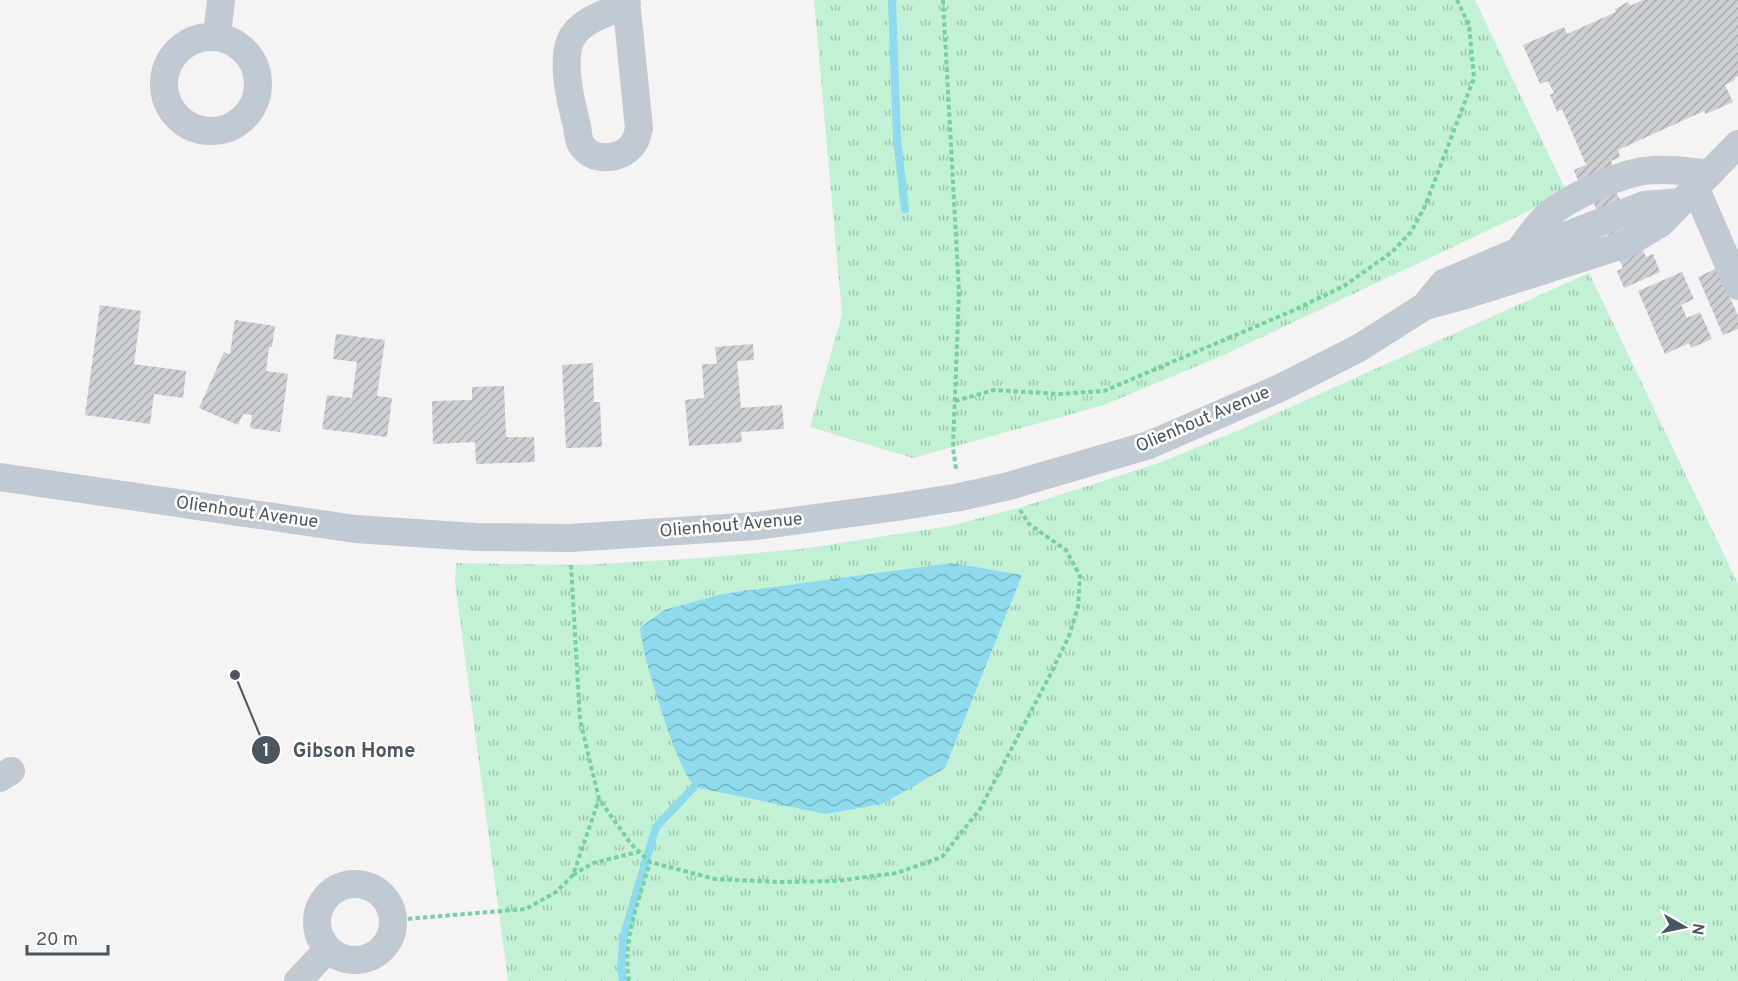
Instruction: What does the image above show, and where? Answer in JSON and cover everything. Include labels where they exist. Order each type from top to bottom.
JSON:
[{"type":"street","points":[[217,36],[221,0]]},
{"type":"street","points":[[627,2],[639,128],[635,143],[622,153],[607,158],[594,155],[581,145],[569,96],[568,50],[573,34],[583,25],[627,2]]},
{"type":"street","name":"Olienhout Avenue","points":[[0,477],[355,529],[412,534],[570,538],[756,526],[960,497],[1009,486],[1149,445],[1280,388],[1359,348],[1425,306],[1626,244],[1662,223],[1738,144]]},
{"type":"street","points":[[1519,251],[1545,218],[1602,184],[1643,171],[1685,171],[1695,188],[1738,286]]},
{"type":"street","name":"Olienhout Avenue","points":[[1425,306],[1444,283],[1519,251],[1695,188]]},
{"type":"street","points":[[1563,265],[1563,236],[1583,195]]},
{"type":"street","points":[[352,883],[364,884],[376,889],[385,897],[391,908],[393,920],[386,945],[376,954],[364,959],[351,960],[339,957],[328,949],[317,927],[317,915],[321,903],[339,886],[352,883]]},
{"type":"street","points":[[298,981],[328,949]]},
{"type":"path","points":[[943,0],[959,292],[953,447],[957,476]]},
{"type":"path","points":[[954,401],[994,390],[1059,394],[1104,391],[1292,311],[1344,286],[1392,252],[1411,232],[1425,206],[1474,78],[1469,25],[1457,0]]},
{"type":"path","points":[[570,558],[580,720],[599,799],[618,829],[650,862],[715,879],[836,881],[897,873],[942,857],[981,809],[1069,636],[1078,607],[1080,576],[1066,550],[1029,524],[1018,504]]},
{"type":"path","points":[[573,875],[599,799]]},
{"type":"path","points":[[393,920],[526,909],[556,892],[573,875],[593,863],[638,852]]},
{"type":"path","points":[[629,981],[626,967],[628,936],[650,862]]},
{"type":"green space","points":[[814,0],[1475,0],[1567,193],[1226,354],[1104,405],[913,458],[810,427],[842,315]]},
{"type":"green space","points":[[1589,273],[1738,584],[1738,981],[508,981],[455,582],[456,563],[579,565],[702,558],[801,549],[950,526],[1022,507],[1159,463],[1237,431]]},
{"type":"water","points":[[952,563],[1022,575],[945,768],[882,804],[826,814],[694,787],[668,732],[647,663],[640,628],[664,610],[722,594]]},
{"type":"building","points":[[1643,0],[1738,0],[1738,76],[1725,85],[1733,102],[1706,114],[1704,111],[1618,150],[1620,157],[1611,161],[1613,167],[1580,186],[1574,170],[1586,165],[1562,109],[1557,112],[1550,95],[1554,93],[1548,81],[1540,84],[1523,45],[1564,27],[1567,34],[1616,12],[1615,9],[1628,2],[1630,6]]},
{"type":"building","points":[[1615,189],[1646,257],[1653,254],[1660,272],[1624,288],[1617,271],[1623,268],[1592,199]]},
{"type":"building","points":[[1717,268],[1738,316],[1738,329],[1723,335],[1698,277]]},
{"type":"building","points":[[1682,272],[1694,299],[1681,305],[1687,318],[1700,312],[1712,339],[1691,348],[1689,343],[1665,354],[1638,291]]},
{"type":"building","points":[[100,305],[141,311],[134,364],[186,371],[183,398],[154,394],[150,424],[85,415]]},
{"type":"building","points":[[235,320],[275,326],[266,371],[288,374],[280,432],[250,428],[252,415],[243,414],[238,425],[199,408],[224,352],[230,354]]},
{"type":"building","points":[[336,334],[385,340],[377,396],[392,398],[387,437],[322,429],[327,395],[352,398],[357,362],[333,359]]},
{"type":"building","points":[[753,344],[754,360],[737,361],[741,408],[782,405],[784,429],[741,432],[742,442],[689,446],[685,400],[704,398],[702,364],[717,364],[715,347]]},
{"type":"building","points":[[593,363],[594,402],[600,402],[602,447],[566,448],[562,365]]},
{"type":"building","points":[[504,386],[506,437],[534,437],[535,462],[476,464],[475,442],[433,444],[432,401],[472,400],[472,387]]},
{"type":"waterway","points":[[892,0],[897,139],[905,209]]},
{"type":"waterway","points":[[623,981],[621,967],[624,935],[656,827],[694,787]]},
{"type":"place","name":"Gibson Home","points":[[235,675]]}]
